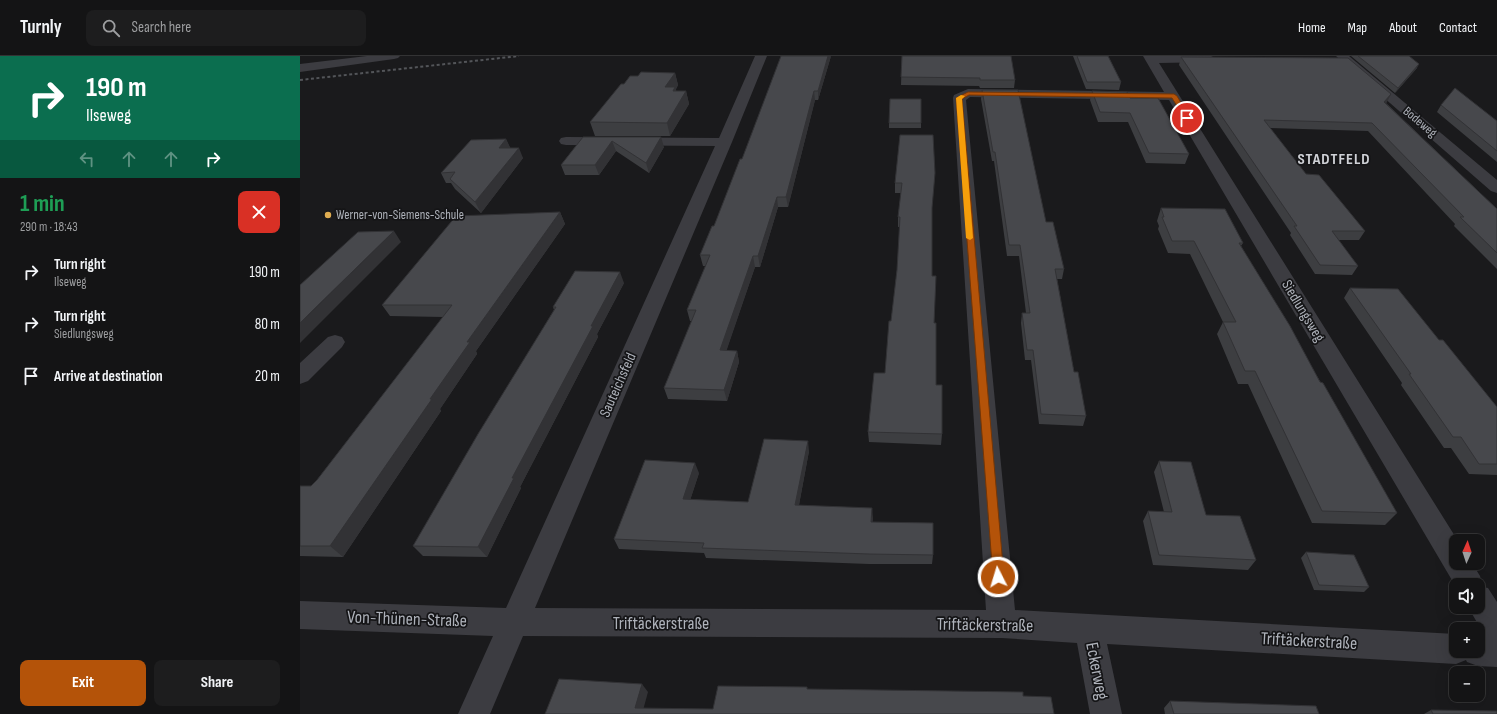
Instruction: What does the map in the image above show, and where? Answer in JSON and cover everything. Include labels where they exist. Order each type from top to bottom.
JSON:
[{"type":"street","points":[[300,68],[394,56]]},
{"type":"street","name":"Sauteichsfeld","points":[[474,714],[761,56]]},
{"type":"street","name":"Siedlungsweg","points":[[1150,58],[1222,60]]},
{"type":"street","name":"Siedlungsweg","points":[[1150,58],[1449,550]]},
{"type":"street","name":"Bodeweg","points":[[1341,60],[1497,188]]},
{"type":"street","points":[[1002,624],[959,98],[968,93],[1174,96]]},
{"type":"street","points":[[566,140],[724,142]]},
{"type":"street","points":[[300,376],[335,342]]},
{"type":"street","points":[[1485,609],[1497,629]]},
{"type":"street","name":"Von-Thünen-Straße","points":[[300,616],[514,622]]},
{"type":"street","name":"Triftäckerstraße","points":[[514,622],[1002,624],[1449,649]]},
{"type":"street","name":"Eckerweg","points":[[1089,628],[1106,714]]},
{"type":"street","points":[[1485,651],[1497,652]]},
{"type":"building","points":[[781,56],[828,56],[818,91],[814,91],[786,197],[777,197],[758,256],[753,256],[720,350],[737,351],[724,390],[664,388],[696,310],[687,310],[710,255],[700,255],[712,226],[714,226],[740,159],[742,159]]},
{"type":"building","points":[[902,56],[1011,56],[1015,80],[901,77]]},
{"type":"building","points":[[1077,56],[1108,56],[1121,82],[1087,82]]},
{"type":"building","points":[[1358,56],[1409,56],[1419,64],[1398,88]]},
{"type":"building","points":[[1181,57],[1348,58],[1391,94],[1384,102],[1497,209],[1497,253],[1460,217],[1464,217],[1372,123],[1264,120],[1306,174],[1319,175],[1365,231],[1332,231],[1358,266],[1320,265],[1294,226],[1297,226]]},
{"type":"building","points":[[641,72],[675,73],[665,87],[675,87],[673,91],[686,91],[667,123],[590,122],[621,84],[624,84],[630,76],[638,76]]},
{"type":"building","points":[[1455,88],[1497,121],[1497,151],[1441,105]]},
{"type":"building","points":[[982,90],[1018,90],[1046,222],[1053,222],[1064,269],[1055,269],[1074,372],[1078,372],[1086,416],[1041,414],[1033,350],[1027,350],[1022,313],[1030,313],[1020,245],[1009,245],[995,152],[993,152]]},
{"type":"building","points":[[1092,91],[1127,92],[1130,98],[1158,98],[1189,154],[1149,153],[1130,113],[1100,112]]},
{"type":"building","points":[[890,99],[921,99],[921,123],[889,123]]},
{"type":"building","points":[[900,135],[933,135],[935,173],[932,208],[932,276],[936,276],[934,323],[936,323],[936,385],[942,385],[942,434],[868,432],[874,373],[885,373],[889,321],[891,321],[897,270],[900,217],[898,217],[902,183],[895,183]]},
{"type":"building","points":[[583,137],[661,137],[646,163],[612,141],[595,165],[561,165]]},
{"type":"building","points":[[506,139],[499,148],[519,148],[475,202],[450,179],[455,172],[441,173],[471,140]]},
{"type":"building","points":[[1161,208],[1225,209],[1243,243],[1239,243],[1290,326],[1320,382],[1323,383],[1397,513],[1322,511],[1255,371],[1245,371],[1223,322],[1236,322],[1194,241],[1172,241],[1162,217],[1164,217]]},
{"type":"building","points":[[560,212],[467,342],[470,342],[330,546],[300,546],[300,486],[311,486],[317,480],[452,305],[382,305],[456,216]]},
{"type":"building","points":[[394,231],[300,323],[300,285],[358,232]]},
{"type":"building","points":[[575,271],[620,272],[512,478],[514,478],[478,547],[413,546],[478,434],[556,307],[553,307]]},
{"type":"building","points":[[1350,288],[1398,289],[1439,340],[1443,340],[1497,407],[1497,464],[1479,464],[1461,437],[1453,437],[1409,374],[1411,374]]},
{"type":"building","points":[[764,439],[808,441],[795,505],[872,508],[871,522],[933,523],[933,555],[702,548],[704,543],[614,539],[645,460],[695,463],[683,499],[748,502]]},
{"type":"building","points":[[1159,461],[1191,462],[1206,515],[1240,516],[1256,560],[1159,555],[1148,511],[1172,512]]},
{"type":"building","points":[[1306,552],[1354,555],[1369,587],[1319,585]]},
{"type":"building","points":[[559,679],[642,684],[635,708],[713,709],[718,686],[807,687],[807,689],[1023,692],[1023,696],[1051,697],[1054,714],[545,714]]},
{"type":"building","points":[[1170,701],[1316,706],[1319,714],[1174,714]]},
{"type":"building","points":[[1431,710],[1497,711],[1497,714],[1433,714]]},
{"type":"railway","points":[[300,80],[519,56]]},
{"type":"slow traffic","points":[[963,96],[959,98],[970,238]]},
{"type":"place","name":"Werner-von-Siemens-Schule","points":[[328,215]]},
{"type":"district","name":"STADTFELD","points":[[1334,159]]},
{"type":"route","points":[[998,577],[961,138],[959,98],[968,93],[1174,96],[1187,118]]}]
